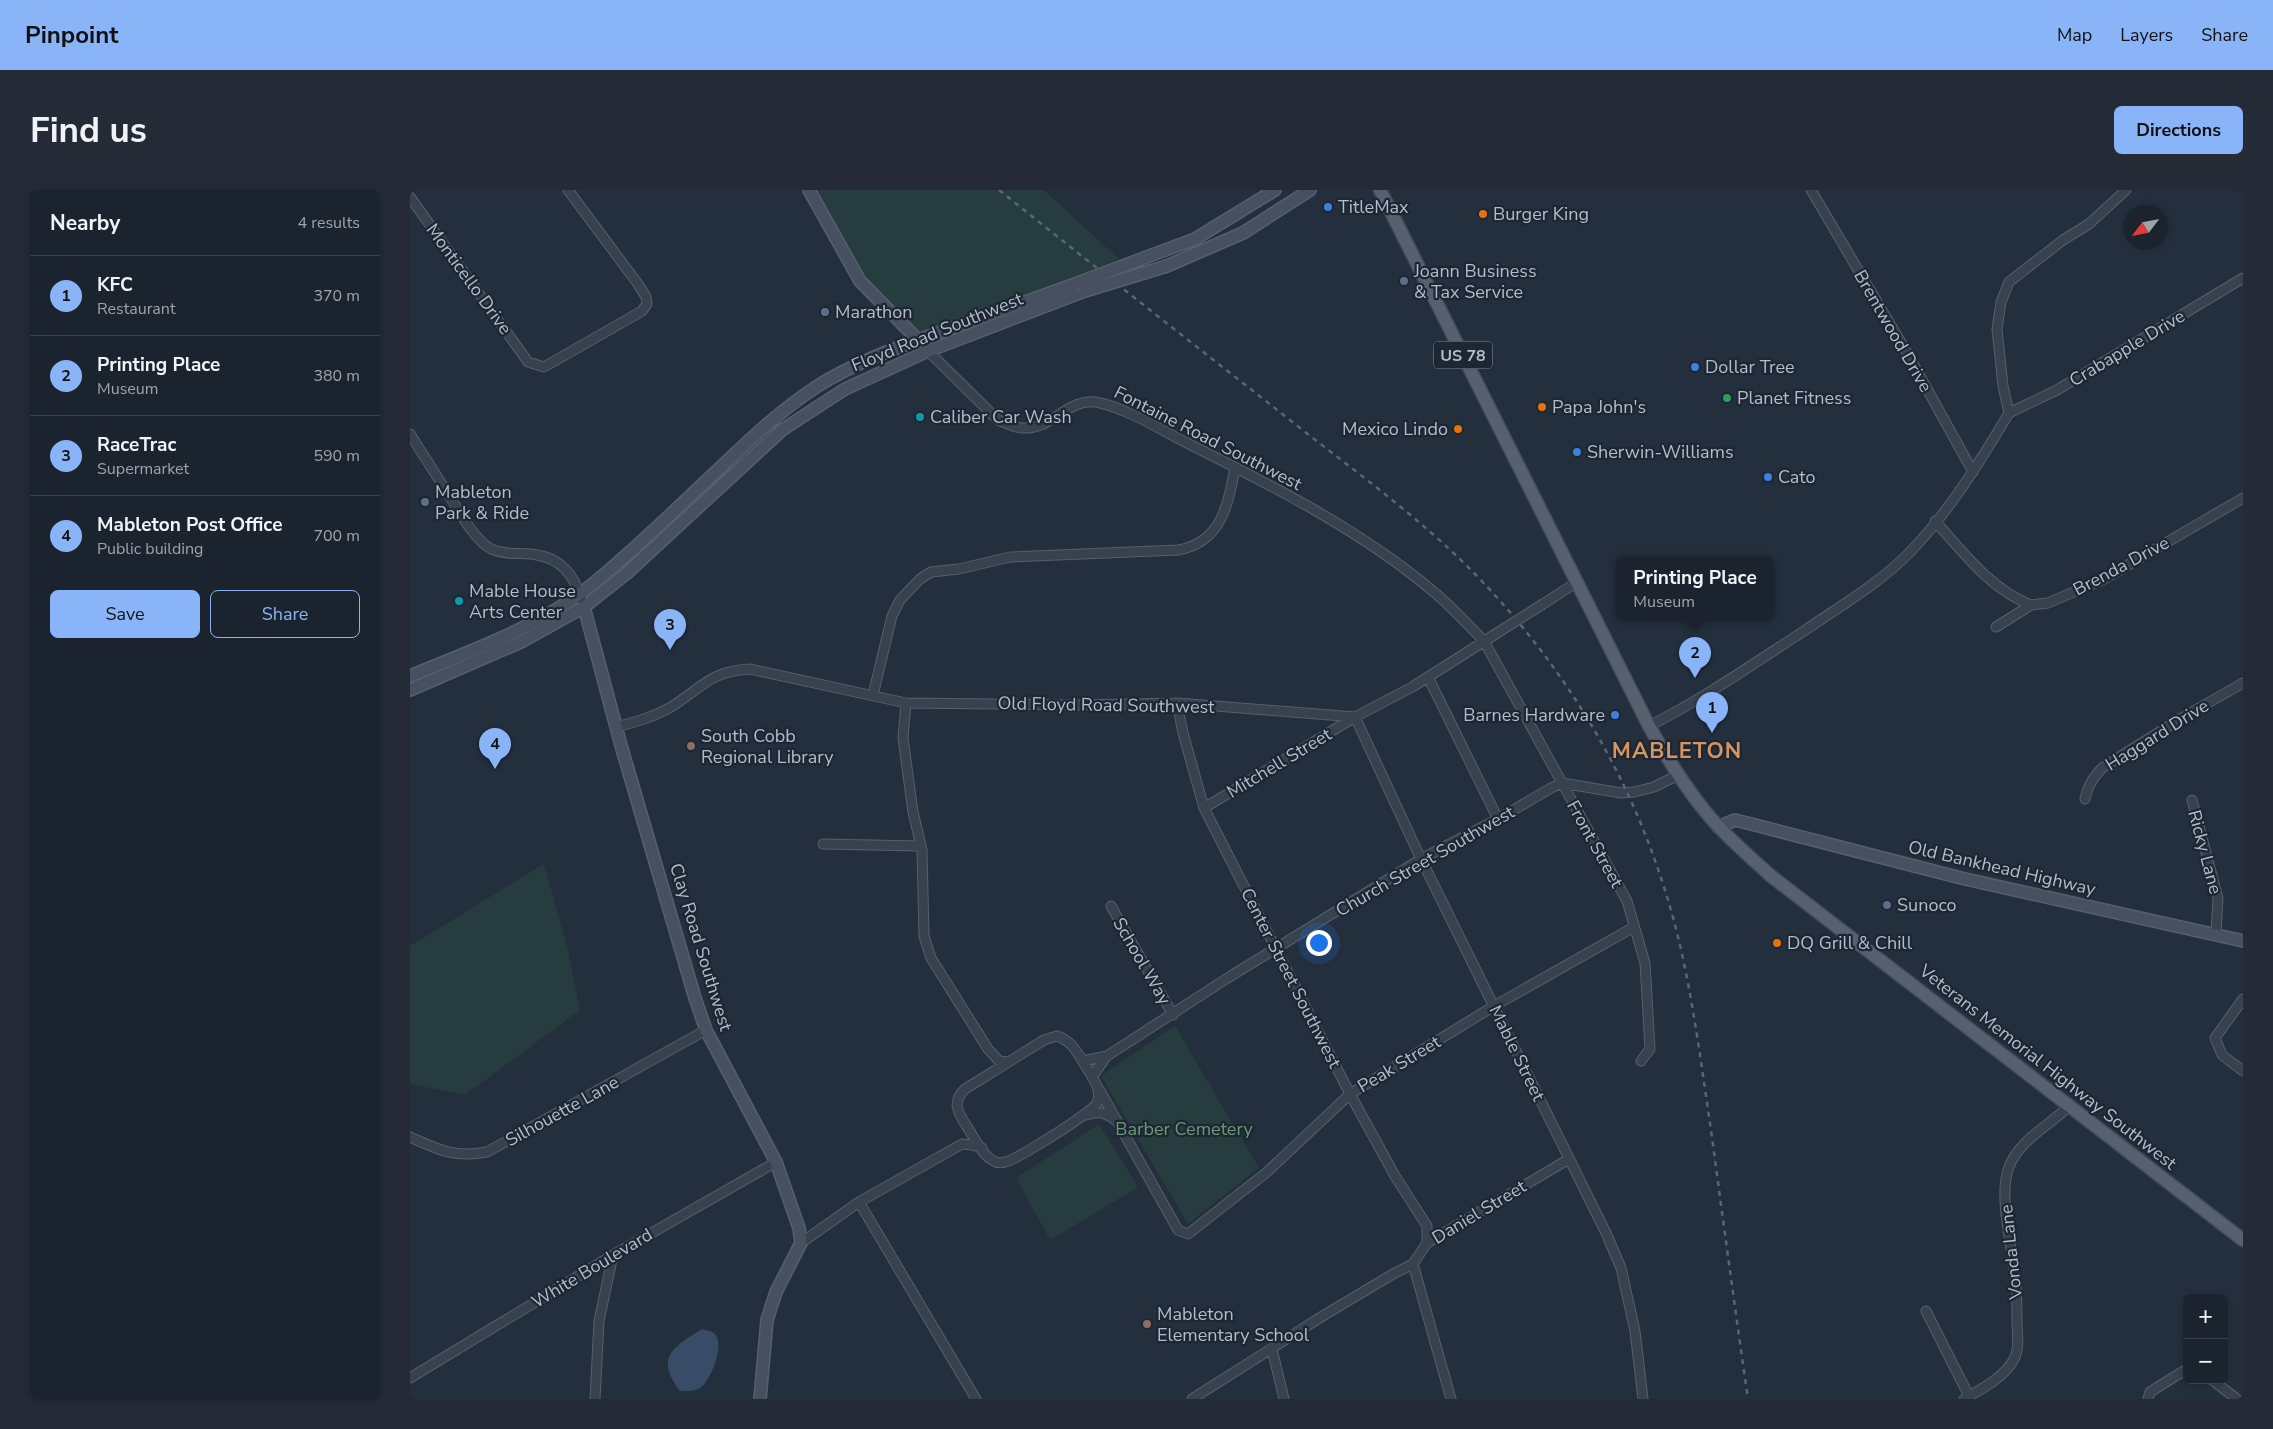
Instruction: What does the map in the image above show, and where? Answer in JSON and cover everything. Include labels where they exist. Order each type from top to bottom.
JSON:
[{"type":"main road","name":"Fontaine Road Southwest","points":[[809,190],[860,281],[928,351]]},
{"type":"main road","name":"Floyd Road Southwest","points":[[410,676],[535,620],[580,594],[632,551],[760,431],[796,402],[833,377],[865,361],[917,340],[1075,284],[1195,238],[1274,190]]},
{"type":"main road","name":"Floyd Road Southwest","points":[[410,690],[523,641],[584,607],[627,574],[764,446],[801,416],[856,383],[928,351],[1085,291],[1167,266],[1243,233],[1310,190]]},
{"type":"main road","name":"Veterans Memorial Highway Southwest","points":[[1380,190],[1649,726],[1678,775],[1718,827],[1775,879],[2243,1240]]},
{"type":"main road","name":"Clay Road Southwest","points":[[584,607],[670,918],[706,1030],[776,1162],[796,1220],[801,1243]]},
{"type":"main road","name":"Old Bankhead Highway","points":[[1718,827],[1735,820],[1961,878],[2216,933],[2243,941]]},
{"type":"main road","points":[[760,1399],[767,1320],[776,1292],[801,1243]]},
{"type":"street","name":"Monticello Drive","points":[[410,197],[528,362],[538,367],[544,367],[642,311],[647,304],[646,297],[568,190]]},
{"type":"street","name":"Brentwood Drive","points":[[1811,190],[1906,351],[1973,472]]},
{"type":"street","points":[[1649,726],[1714,690],[1878,582],[1911,551],[1973,472],[2009,413],[2003,386],[1997,329],[2001,302],[2009,282],[2063,240],[2089,224],[2126,190]]},
{"type":"street","name":"Crabapple Drive","points":[[2009,413],[2057,390],[2243,278]]},
{"type":"street","name":"Fontaine Road Southwest","points":[[928,351],[998,420],[1010,425],[1024,428],[1032,427],[1080,402],[1099,402],[1236,467],[1352,533],[1434,592],[1484,641]]},
{"type":"street","points":[[410,434],[469,527],[480,540],[490,548],[502,553],[537,555],[551,559],[576,581],[584,607]]},
{"type":"street","points":[[872,695],[892,616],[900,600],[920,579],[931,572],[959,569],[1010,558],[1162,551],[1196,546],[1216,528],[1222,518],[1231,497],[1236,467]]},
{"type":"street","name":"Brenda Drive","points":[[1996,627],[2031,605],[2048,603],[2104,579],[2243,498]]},
{"type":"street","points":[[1935,521],[1985,577],[2018,600],[2031,605]]},
{"type":"street","name":"Old Floyd Road Southwest","points":[[616,727],[660,713],[712,677],[733,670],[750,669],[906,704],[1079,705],[1177,703],[1355,717],[1374,709],[1428,677],[1577,582]]},
{"type":"street","name":"Front Street","points":[[1484,641],[1627,902],[1645,963],[1650,1049],[1641,1061]]},
{"type":"street","points":[[1428,677],[1498,819]]},
{"type":"street","name":"Haggard Drive","points":[[2085,799],[2092,779],[2102,768],[2180,719],[2243,683]]},
{"type":"street","name":"Center Street Southwest","points":[[1177,703],[1183,733],[1204,808],[1350,1094],[1395,1176],[1427,1226],[1427,1243]]},
{"type":"street","points":[[906,704],[903,738],[920,846],[924,936],[931,958],[988,1049],[999,1061],[1008,1062]]},
{"type":"street","name":"Mitchell Street","points":[[1204,808],[1355,717]]},
{"type":"street","name":"Mable Street","points":[[1355,717],[1421,859],[1569,1158],[1621,1268],[1635,1331],[1643,1399]]},
{"type":"street","points":[[1562,783],[1621,793],[1634,792],[1654,786],[1678,775]]},
{"type":"street","name":"Church Street Southwest","points":[[1082,1061],[1107,1056],[1173,1015],[1207,991],[1421,859],[1562,783]]},
{"type":"street","name":"Ricky Lane","points":[[2192,800],[2218,898],[2216,933]]},
{"type":"street","points":[[823,844],[920,846]]},
{"type":"street","name":"School Way","points":[[1111,906],[1173,1015]]},
{"type":"street","name":"Peak Street","points":[[1118,1122],[1178,1230],[1188,1234],[1267,1172],[1350,1094],[1494,1006],[1634,927]]},
{"type":"street","points":[[2243,999],[2215,1038],[2222,1055],[2243,1071]]},
{"type":"street","name":"Silhouette Lane","points":[[410,1137],[448,1153],[468,1156],[487,1152],[706,1030]]},
{"type":"street","points":[[1057,1036],[1069,1040],[1118,1122],[1109,1115],[1096,1112],[1086,1115],[1006,1162],[994,1162],[965,1123],[956,1104],[958,1096],[987,1075],[1044,1040],[1057,1036]]},
{"type":"street","points":[[987,1075],[991,1066],[988,1049]]},
{"type":"street","points":[[1092,1077],[1107,1056]]},
{"type":"street","points":[[1086,1115],[1097,1103],[1099,1089]]},
{"type":"street","name":"Vonda Lane","points":[[1966,1398],[2002,1374],[2011,1364],[2017,1352],[2015,1278],[2007,1222],[2005,1185],[2008,1168],[2028,1139],[2055,1121],[2070,1106]]},
{"type":"street","points":[[962,1144],[965,1123]]},
{"type":"street","points":[[801,1243],[859,1202],[962,1144],[972,1144],[982,1148]]},
{"type":"street","name":"Daniel Street","points":[[1414,1264],[1427,1243],[1569,1158]]},
{"type":"street","name":"White Boulevard","points":[[410,1378],[613,1255],[776,1162]]},
{"type":"street","points":[[859,1202],[976,1399]]},
{"type":"street","points":[[595,1399],[599,1321],[613,1255]]},
{"type":"street","points":[[1192,1399],[1321,1316],[1393,1274],[1414,1264],[1451,1399]]},
{"type":"street","points":[[1926,1311],[1966,1398]]},
{"type":"street","points":[[1272,1349],[1284,1399]]},
{"type":"street","points":[[2148,1399],[2150,1392],[2183,1371]]},
{"type":"street","points":[[2217,1384],[2237,1399]]},
{"type":"green space","points":[[808,190],[1044,190],[1119,259],[1073,280],[920,340],[894,319],[819,210]]},
{"type":"green space","points":[[544,864],[568,950],[580,1010],[465,1095],[410,1084],[410,946]]},
{"type":"green space","name":"Barber Cemetery","points":[[1175,1026],[1259,1168],[1188,1224],[1101,1076]]},
{"type":"green space","points":[[1099,1124],[1138,1187],[1050,1240],[1016,1178]]},
{"type":"water","points":[[702,1329],[714,1333],[717,1338],[718,1353],[716,1361],[709,1378],[700,1388],[680,1391],[669,1370],[668,1361],[670,1354],[682,1342]]},
{"type":"railway","points":[[999,190],[1375,486],[1451,550],[1474,573],[1533,640],[1583,712],[1606,750],[1644,830],[1678,935],[1691,999],[1711,1130],[1748,1399]]},
{"type":"place","name":"TitleMax","points":[[1328,207]]},
{"type":"place","name":"Burger King","points":[[1483,214]]},
{"type":"place","name":"Joann Business & Tax Service","points":[[1404,281]]},
{"type":"place","name":"Marathon","points":[[825,312]]},
{"type":"place","name":"Dollar Tree","points":[[1695,367]]},
{"type":"place","name":"Planet Fitness","points":[[1727,398]]},
{"type":"place","name":"Papa John's","points":[[1542,407]]},
{"type":"place","name":"Caliber Car Wash","points":[[920,417]]},
{"type":"place","name":"Mexico Lindo","points":[[1458,429]]},
{"type":"place","name":"Sherwin-Williams","points":[[1577,452]]},
{"type":"place","name":"Cato","points":[[1768,477]]},
{"type":"place","name":"Mableton Park & Ride","points":[[425,502]]},
{"type":"place","name":"Mable House Arts Center","points":[[459,601]]},
{"type":"place","name":"RaceTrac","points":[[670,650]]},
{"type":"place","name":"Printing Place","points":[[1695,678]]},
{"type":"place","name":"Barnes Hardware","points":[[1615,715]]},
{"type":"place","name":"KFC","points":[[1712,733]]},
{"type":"place","name":"South Cobb Regional Library","points":[[691,746]]},
{"type":"place","name":"Mableton Post Office","points":[[495,769]]},
{"type":"place","name":"Sunoco","points":[[1887,905]]},
{"type":"place","name":"DQ Grill & Chill","points":[[1777,943]]},
{"type":"place","name":"Mableton Elementary School","points":[[1147,1324]]},
{"type":"district","name":"MABLETON","points":[[1677,750]]}]
